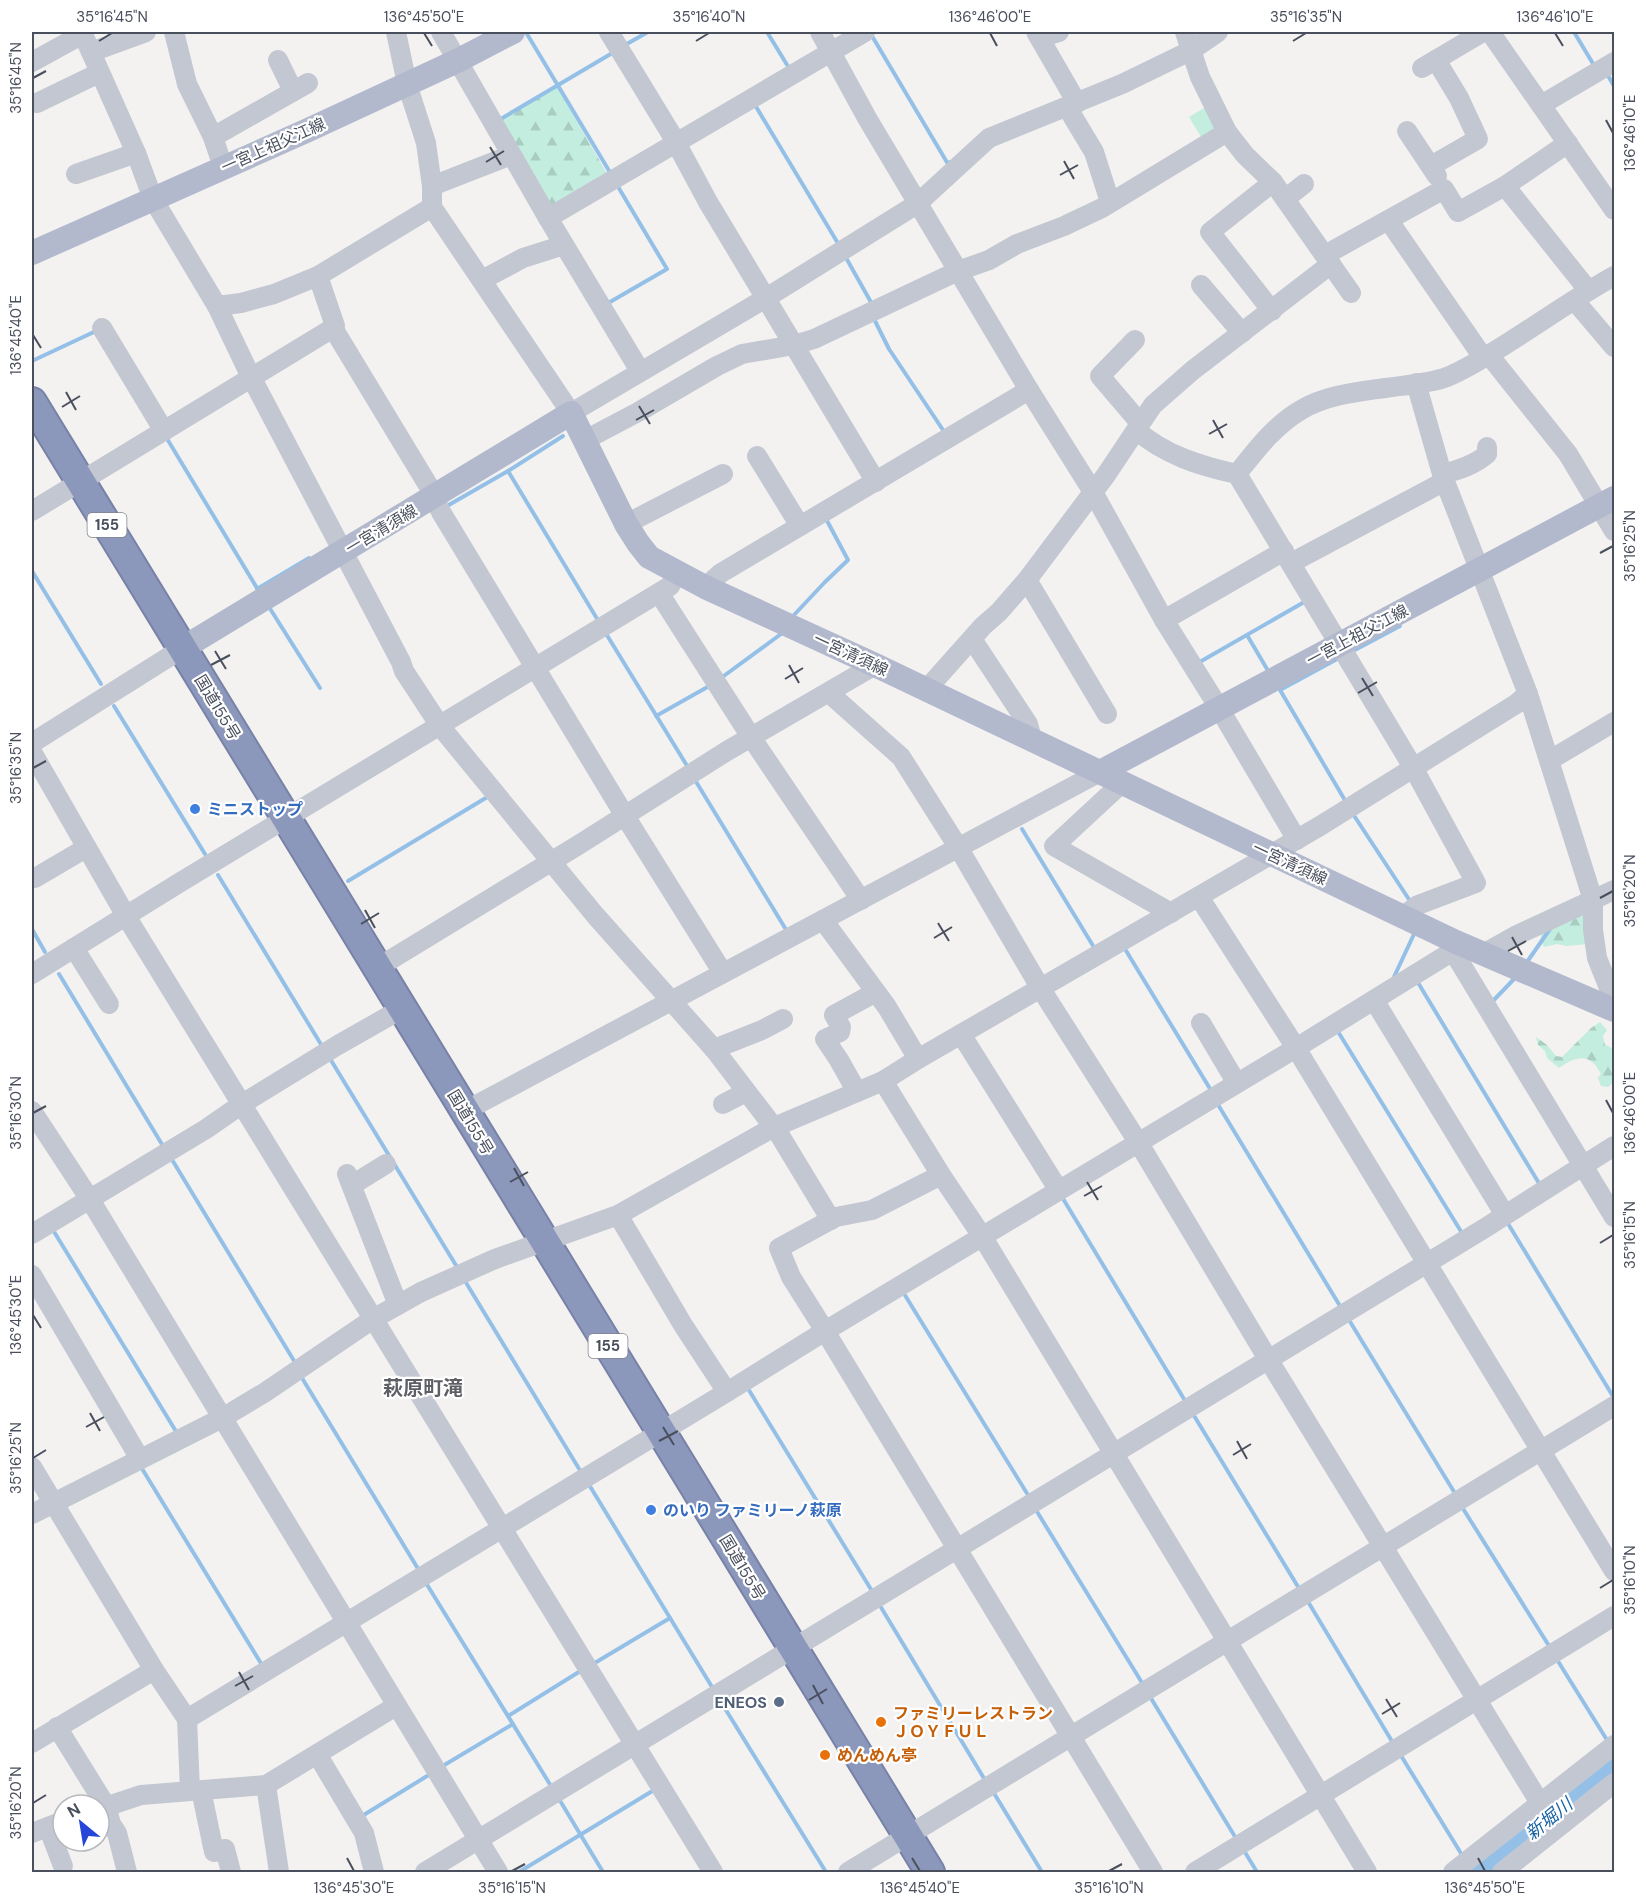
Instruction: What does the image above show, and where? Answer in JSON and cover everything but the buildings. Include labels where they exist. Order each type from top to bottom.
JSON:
[{"type":"highway","name":"国道155号","points":[[32,402],[930,1872]]},
{"type":"main road","name":"一宮上祖父江線","points":[[32,253],[306,131],[457,61],[513,32]]},
{"type":"main road","name":"一宮清須線","points":[[183,648],[571,413],[626,524],[648,557],[705,587],[1032,739],[1403,916],[1454,946],[1485,953],[1612,1008]]},
{"type":"main road","name":"一宮上祖父江線","points":[[1100,772],[1607,502]]},
{"type":"street","points":[[32,62],[85,39],[146,32]]},
{"type":"street","points":[[174,32],[187,84],[213,136],[223,167]]},
{"type":"street","points":[[396,32],[407,84],[426,143],[432,186],[432,207],[571,413],[766,298],[917,204],[989,138],[1122,84],[1192,50],[1218,32]]},
{"type":"street","points":[[441,32],[511,155],[640,371]]},
{"type":"street","points":[[609,32],[876,482]]},
{"type":"street","points":[[820,32],[917,204],[1092,492],[1164,620],[1297,840]]},
{"type":"street","points":[[548,218],[865,32]]},
{"type":"street","points":[[1059,32],[1038,35],[1094,152],[1110,202]]},
{"type":"street","points":[[1185,32],[1200,77],[1227,132],[1245,155],[1273,182],[1350,293]]},
{"type":"street","points":[[1431,166],[1478,139],[1459,98],[1429,64],[1483,32]]},
{"type":"street","points":[[1490,32],[1614,210]]},
{"type":"street","points":[[85,39],[136,153],[153,199],[217,306],[251,377],[404,671],[440,726],[595,915],[714,1049],[772,1128],[779,1134],[831,1220]]},
{"type":"street","points":[[213,136],[300,87],[278,60]]},
{"type":"street","points":[[1541,105],[1614,62]]},
{"type":"street","points":[[37,103],[99,73]]},
{"type":"street","points":[[1407,131],[1458,212],[1505,186],[1568,143]]},
{"type":"street","points":[[585,440],[742,354],[814,339],[958,271],[989,260],[1017,244],[1064,226],[1110,202],[1227,132]]},
{"type":"street","points":[[75,174],[136,153]]},
{"type":"street","points":[[432,186],[511,155]]},
{"type":"street","points":[[1272,311],[1210,232],[1273,182]]},
{"type":"street","points":[[1285,199],[1304,184]]},
{"type":"street","points":[[1505,186],[1582,296],[1614,347]]},
{"type":"street","points":[[926,690],[1027,580],[1153,405],[1185,377],[1272,311],[1328,260],[1444,189]]},
{"type":"street","points":[[217,306],[241,303],[274,294],[318,276],[432,207]]},
{"type":"street","points":[[1389,221],[1480,353],[1489,354],[1607,502],[1614,531]]},
{"type":"street","points":[[483,280],[523,258],[564,245]]},
{"type":"street","points":[[32,512],[336,326],[318,276]]},
{"type":"street","points":[[1237,474],[1279,426],[1302,409],[1320,401],[1351,393],[1448,377],[1614,276]]},
{"type":"street","points":[[1201,285],[1242,333]]},
{"type":"street","points":[[102,328],[164,431]]},
{"type":"street","points":[[333,328],[624,816],[723,973]]},
{"type":"street","points":[[1135,340],[1100,376],[1152,444],[1178,457],[1237,474],[1414,769],[1476,883],[1418,905],[1403,916]]},
{"type":"street","points":[[1416,383],[1444,477],[1528,694],[1550,760],[1593,900],[1593,930],[1597,958],[1611,993],[1612,1008]]},
{"type":"street","points":[[705,587],[721,573],[1029,390]]},
{"type":"street","points":[[1164,620],[1482,458],[1487,454],[1487,447]]},
{"type":"street","points":[[757,456],[800,526]]},
{"type":"street","points":[[626,524],[723,474]]},
{"type":"street","points":[[32,974],[659,593],[670,586],[677,573]]},
{"type":"street","points":[[1027,580],[1107,714]]},
{"type":"street","points":[[659,593],[751,737],[861,900]]},
{"type":"street","points":[[972,639],[1028,724],[1032,739]]},
{"type":"street","points":[[32,743],[183,648]]},
{"type":"street","points":[[377,968],[751,737],[875,665]]},
{"type":"street","points":[[828,693],[901,757],[1540,1803]]},
{"type":"street","points":[[32,1514],[222,1418],[264,1393],[373,1319],[421,1292],[485,1264],[618,1215],[772,1128],[883,1081],[1297,840],[1414,769],[1528,694]]},
{"type":"street","points":[[1550,760],[1614,722]]},
{"type":"street","points":[[32,752],[126,916],[713,1872]]},
{"type":"street","points":[[465,1111],[1100,772]]},
{"type":"street","points":[[1122,783],[1054,846],[1171,913]]},
{"type":"street","points":[[35,878],[86,848]]},
{"type":"street","points":[[1485,953],[1517,935],[1614,890]]},
{"type":"street","points":[[1199,897],[1296,1048],[1614,1571]]},
{"type":"street","points":[[823,920],[876,992],[918,1059]]},
{"type":"street","points":[[188,1719],[1058,1189],[1296,1048],[1374,1000],[1454,946],[1614,1217]]},
{"type":"street","points":[[75,948],[109,1004]]},
{"type":"street","points":[[857,1092],[840,1060],[825,1039],[840,1032],[841,1027],[834,1015],[876,992]]},
{"type":"street","points":[[1374,1000],[1505,1215]]},
{"type":"street","points":[[32,1234],[403,1008]]},
{"type":"street","points":[[714,1049],[783,1019]]},
{"type":"street","points":[[1201,1023],[1236,1082]]},
{"type":"street","points":[[961,1034],[1058,1189]]},
{"type":"street","points":[[883,1081],[982,1236],[1367,1872]]},
{"type":"street","points":[[723,1104],[746,1092]]},
{"type":"street","points":[[32,1111],[90,1198],[498,1872]]},
{"type":"street","points":[[425,1872],[1584,1167],[1614,1146]]},
{"type":"street","points":[[386,1164],[350,1179],[398,1305]]},
{"type":"street","points":[[941,1175],[872,1210],[836,1217],[779,1248],[791,1277],[1153,1872]]},
{"type":"street","points":[[618,1215],[683,1325],[727,1392]]},
{"type":"street","points":[[32,1275],[140,1459]]},
{"type":"street","points":[[848,1872],[1614,1406]]},
{"type":"street","points":[[32,1467],[154,1670],[188,1719],[195,1790],[214,1851],[225,1849],[231,1872]]},
{"type":"street","points":[[1195,1872],[1614,1616]]},
{"type":"street","points":[[32,1743],[154,1670]]},
{"type":"street","points":[[111,1804],[141,1795],[266,1785],[396,1706]]},
{"type":"street","points":[[57,1727],[95,1793]]},
{"type":"street","points":[[1453,1872],[1614,1745]]},
{"type":"street","points":[[317,1754],[364,1833],[374,1872]]},
{"type":"street","points":[[1503,1872],[1614,1783]]},
{"type":"street","points":[[266,1785],[279,1872]]},
{"type":"street","points":[[111,1824],[117,1833],[127,1872]]},
{"type":"street","points":[[41,1830],[63,1866]]},
{"type":"green space","points":[[557,87],[609,177],[549,207],[499,121]]},
{"type":"green space","points":[[1209,105],[1219,125],[1203,140],[1189,117]]},
{"type":"green space","points":[[1588,911],[1587,944],[1566,946],[1557,944],[1544,947],[1541,932]]},
{"type":"green space","points":[[1600,1022],[1607,1030],[1603,1036],[1605,1045],[1614,1051],[1614,1082],[1608,1087],[1601,1086],[1598,1078],[1601,1074],[1593,1062],[1588,1059],[1572,1060],[1559,1068],[1547,1058],[1545,1051],[1538,1045],[1536,1037],[1556,1056],[1562,1057]]},
{"type":"waterway","points":[[625,45],[648,32]]},
{"type":"waterway","points":[[767,32],[789,68]]},
{"type":"waterway","points":[[1574,32],[1595,67]]},
{"type":"waterway","points":[[527,34],[611,174]]},
{"type":"waterway","points":[[872,36],[948,164],[950,162]]},
{"type":"waterway","points":[[499,120],[614,52]]},
{"type":"waterway","points":[[1607,74],[1614,86]]},
{"type":"waterway","points":[[755,105],[839,245]]},
{"type":"waterway","points":[[610,302],[667,269],[617,185]]},
{"type":"waterway","points":[[845,256],[872,304]]},
{"type":"waterway","points":[[873,317],[889,349],[945,433]]},
{"type":"waterway","points":[[32,361],[96,331]]},
{"type":"waterway","points":[[563,436],[508,471],[599,622]]},
{"type":"waterway","points":[[166,437],[260,593]]},
{"type":"waterway","points":[[446,505],[508,471]]},
{"type":"waterway","points":[[794,615],[848,560],[825,517]]},
{"type":"waterway","points":[[257,589],[309,558]]},
{"type":"waterway","points":[[32,571],[101,684]]},
{"type":"waterway","points":[[1198,663],[1306,601]]},
{"type":"waterway","points":[[269,607],[320,688]]},
{"type":"waterway","points":[[1353,651],[1400,626]]},
{"type":"waterway","points":[[605,632],[689,769]]},
{"type":"waterway","points":[[721,678],[781,634]]},
{"type":"waterway","points":[[1247,635],[1267,669]]},
{"type":"waterway","points":[[1339,658],[1280,690],[1346,802]]},
{"type":"waterway","points":[[656,716],[711,685]]},
{"type":"waterway","points":[[114,706],[205,854]]},
{"type":"waterway","points":[[695,780],[785,928]]},
{"type":"waterway","points":[[348,881],[489,796]]},
{"type":"waterway","points":[[1353,814],[1412,904]]},
{"type":"waterway","points":[[1022,829],[1095,949]]},
{"type":"waterway","points":[[218,875],[322,1046]]},
{"type":"waterway","points":[[32,929],[45,952]]},
{"type":"waterway","points":[[1527,962],[1550,929]]},
{"type":"waterway","points":[[1393,979],[1415,932]]},
{"type":"waterway","points":[[1125,949],[1212,1092]]},
{"type":"waterway","points":[[59,974],[163,1146]]},
{"type":"waterway","points":[[1491,1003],[1515,978]]},
{"type":"waterway","points":[[1417,981],[1540,1185]]},
{"type":"waterway","points":[[1337,1030],[1462,1233]]},
{"type":"waterway","points":[[329,1057],[457,1267]]},
{"type":"waterway","points":[[1217,1103],[1340,1306]]},
{"type":"waterway","points":[[171,1158],[296,1364]]},
{"type":"waterway","points":[[1062,1197],[1184,1399]]},
{"type":"waterway","points":[[1507,1222],[1614,1398]]},
{"type":"waterway","points":[[53,1230],[177,1433]]},
{"type":"waterway","points":[[465,1281],[581,1472]]},
{"type":"waterway","points":[[903,1292],[1028,1495]]},
{"type":"waterway","points":[[1349,1320],[1456,1495]]},
{"type":"waterway","points":[[302,1378],[420,1572]]},
{"type":"waterway","points":[[747,1387],[872,1591]]},
{"type":"waterway","points":[[1193,1414],[1300,1590]]},
{"type":"waterway","points":[[141,1467],[262,1665]]},
{"type":"waterway","points":[[588,1483],[712,1687]]},
{"type":"waterway","points":[[1462,1507],[1551,1649]]},
{"type":"waterway","points":[[1036,1510],[1144,1686]]},
{"type":"waterway","points":[[426,1583],[551,1786]]},
{"type":"waterway","points":[[1307,1600],[1393,1743]]},
{"type":"waterway","points":[[879,1604],[985,1780]]},
{"type":"waterway","points":[[593,1664],[670,1618]]},
{"type":"waterway","points":[[1556,1658],[1607,1740]]},
{"type":"waterway","points":[[508,1716],[582,1670]]},
{"type":"waterway","points":[[1149,1695],[1237,1840]]},
{"type":"waterway","points":[[721,1702],[826,1872]]},
{"type":"waterway","points":[[441,1767],[513,1724]]},
{"type":"waterway","points":[[1400,1754],[1462,1855]]},
{"type":"waterway","name":"新堀川","points":[[1483,1872],[1614,1766]]},
{"type":"waterway","points":[[362,1816],[432,1773]]},
{"type":"waterway","points":[[519,1872],[654,1790]]},
{"type":"waterway","points":[[992,1790],[1042,1872]]},
{"type":"waterway","points":[[559,1799],[603,1872]]},
{"type":"waterway","points":[[1243,1849],[1257,1872]]},
{"type":"place","name":"ミニストップ","points":[[195,809]]},
{"type":"place","name":"のいり ファミリーノ萩原","points":[[651,1510]]},
{"type":"place","name":"ENEOS","points":[[779,1702]]},
{"type":"place","name":"ファミリーレストラン ＪＯＹＦＵＬ","points":[[881,1722]]},
{"type":"place","name":"めんめん亭","points":[[825,1755]]},
{"type":"district","name":"萩原町滝","points":[[423,1388]]}]
